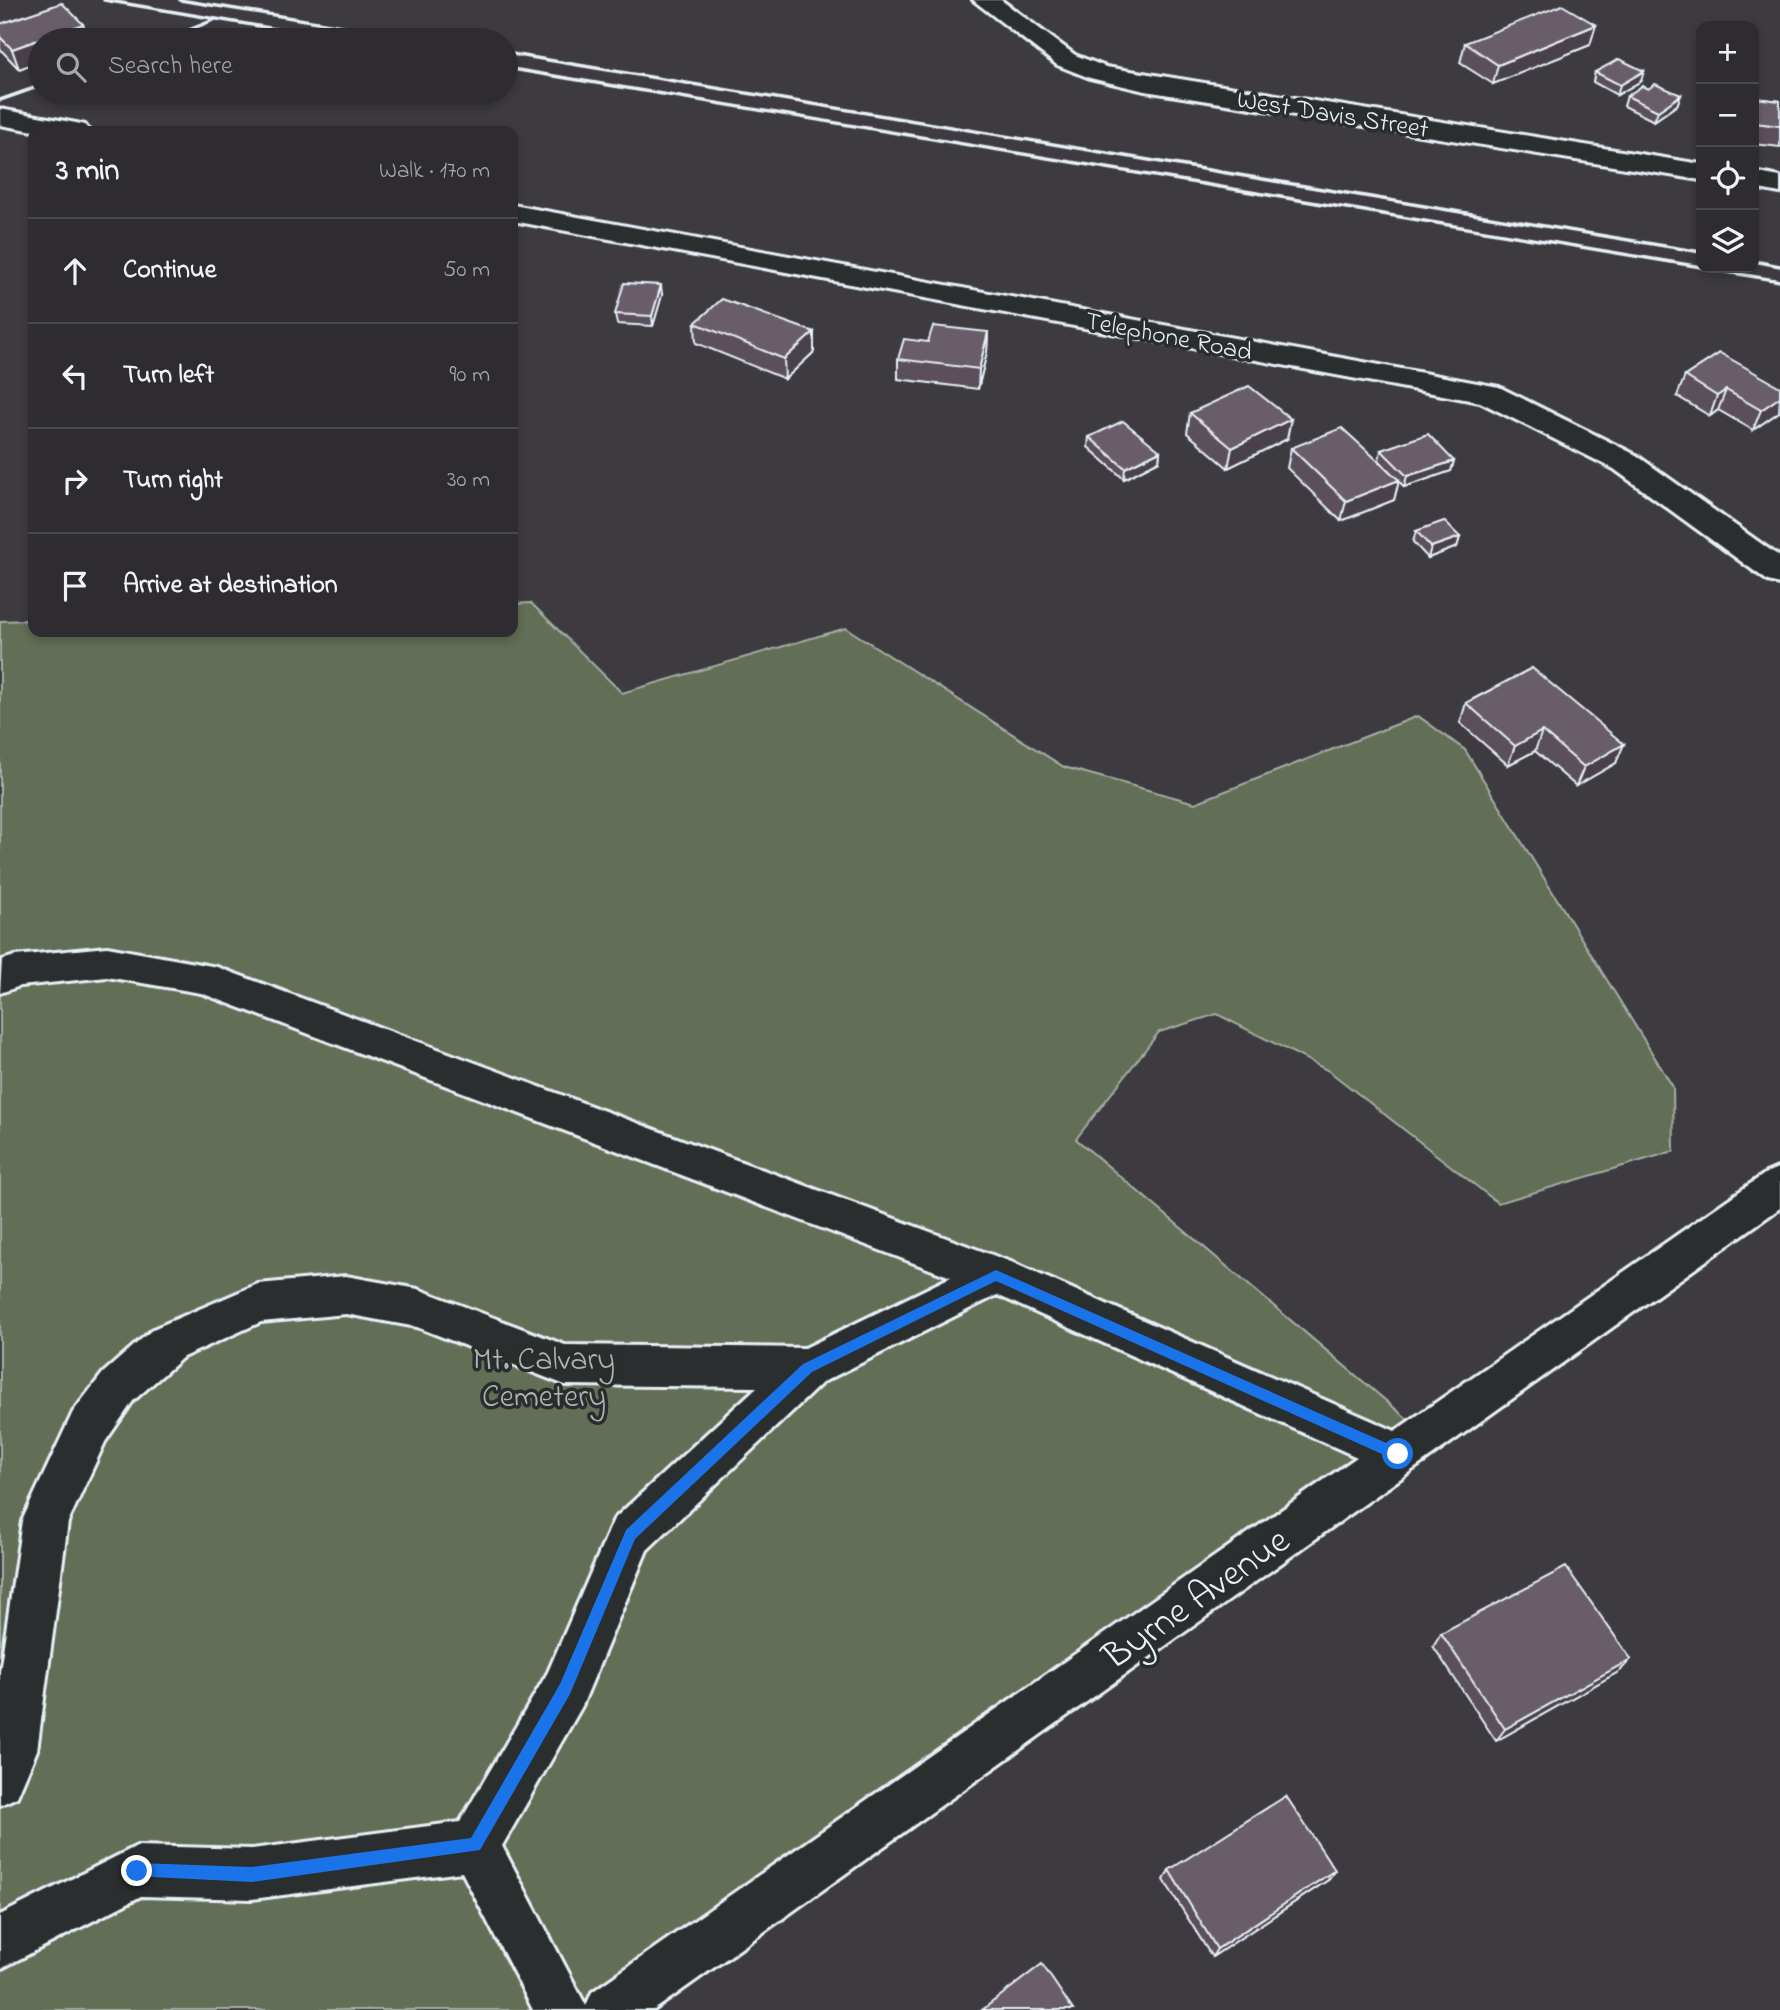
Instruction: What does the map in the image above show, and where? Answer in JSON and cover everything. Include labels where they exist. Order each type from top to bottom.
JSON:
[{"type":"street","name":"West Davis Street","points":[[985,0],[1066,60],[1099,73],[1145,83],[1696,171]]},
{"type":"street","points":[[0,117],[49,126]]},
{"type":"street","points":[[1759,181],[1780,185]]},
{"type":"street","name":"Telephone Road","points":[[518,214],[1488,394],[1625,462],[1780,573]]},
{"type":"street","points":[[0,978],[15,971],[107,962],[204,978],[996,1275],[1398,1454]]},
{"type":"street","name":"Byrne Avenue","points":[[610,2010],[1780,1185]]},
{"type":"street","points":[[475,1845],[565,1689],[631,1535],[808,1368],[996,1275]]},
{"type":"street","points":[[0,1780],[13,1751],[45,1521],[89,1427],[118,1387],[168,1343],[258,1303],[346,1296],[418,1308],[565,1365],[808,1368]]},
{"type":"street","points":[[0,1943],[137,1871],[252,1874],[475,1845]]},
{"type":"street","points":[[475,1845],[561,2010]]},
{"type":"green space","name":"Mt. Calvary Cemetery","points":[[531,603],[622,693],[846,628],[1064,767],[1195,803],[1418,716],[1465,750],[1673,1087],[1674,1151],[1498,1203],[1329,1071],[1217,1014],[1159,1032],[1076,1139],[1411,1422],[592,2010],[0,2010],[0,621],[28,620],[28,637],[518,637],[518,604]]},
{"type":"building","points":[[62,3],[83,24],[72,28],[28,28],[28,43],[12,49],[0,37],[0,24]]},
{"type":"building","points":[[1562,5],[1596,25],[1498,65],[1465,43]]},
{"type":"building","points":[[1619,59],[1644,71],[1620,85],[1595,72]]},
{"type":"building","points":[[1655,84],[1681,95],[1658,111],[1627,96],[1642,86],[1648,89]]},
{"type":"building","points":[[1759,98],[1780,101],[1780,126],[1759,123]]},
{"type":"building","points":[[624,283],[661,285],[652,316],[615,314]]},
{"type":"building","points":[[722,299],[814,332],[784,359],[695,323]]},
{"type":"building","points":[[933,326],[988,332],[979,369],[898,359],[904,339],[928,342]]},
{"type":"building","points":[[1720,353],[1780,387],[1780,397],[1761,410],[1726,390],[1717,396],[1685,376]]},
{"type":"building","points":[[1249,386],[1291,419],[1232,448],[1190,413]]},
{"type":"building","points":[[1123,421],[1160,451],[1125,468],[1089,437]]},
{"type":"building","points":[[1342,428],[1399,480],[1346,501],[1291,448]]},
{"type":"building","points":[[1428,434],[1454,461],[1407,476],[1381,450]]},
{"type":"building","points":[[1444,521],[1460,537],[1431,547],[1416,531]]},
{"type":"building","points":[[1532,668],[1624,744],[1584,767],[1542,731],[1515,746],[1466,703]]},
{"type":"building","points":[[1566,1567],[1631,1659],[1505,1729],[1441,1633]]},
{"type":"building","points":[[1286,1796],[1335,1870],[1217,1949],[1169,1870]]},
{"type":"building","points":[[1042,1964],[1073,2010],[982,2010]]},
{"type":"railway","points":[[104,0],[270,28]]},
{"type":"railway","points":[[180,0],[354,28]]},
{"type":"railway","points":[[194,28],[216,19]]},
{"type":"railway","points":[[518,55],[1696,251]]},
{"type":"railway","points":[[518,70],[1696,266]]},
{"type":"railway","points":[[0,100],[28,90]]},
{"type":"railway","points":[[1759,262],[1780,266]]},
{"type":"railway","points":[[1733,273],[1780,281]]},
{"type":"route","points":[[137,1871],[252,1874],[475,1845],[565,1689],[631,1535],[808,1368],[996,1275],[1398,1454]]}]
